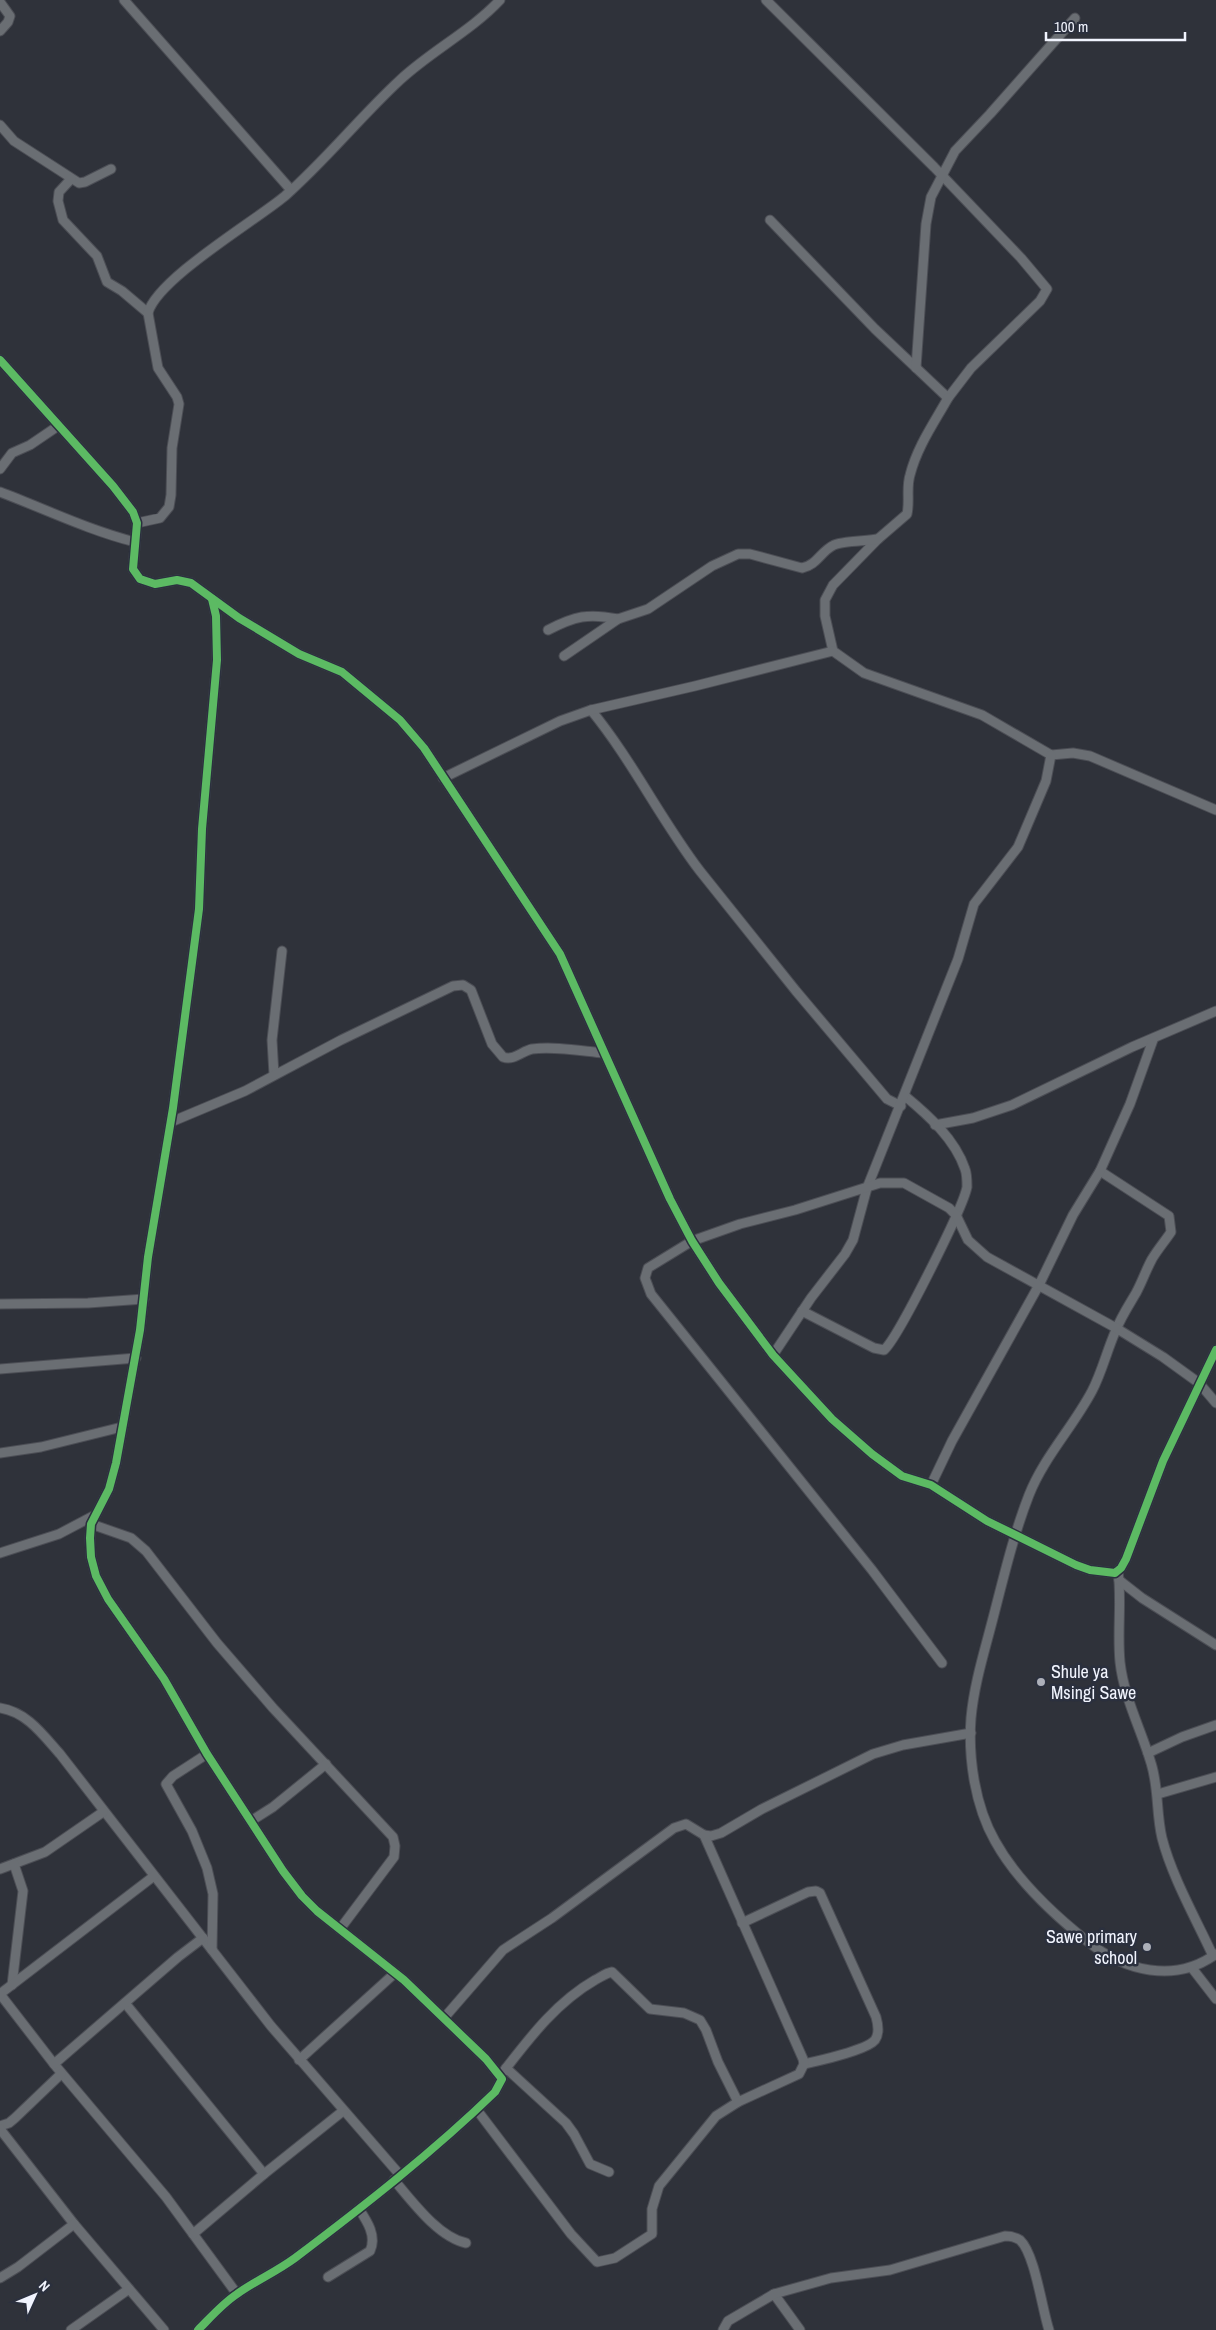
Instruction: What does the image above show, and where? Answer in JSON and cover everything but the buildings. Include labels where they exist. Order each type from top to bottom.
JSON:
[{"type":"street","points":[[124,0],[291,190]]},
{"type":"street","points":[[766,0],[941,175],[1021,258],[1047,289],[1040,301],[971,368],[948,398],[917,453],[909,478],[909,506],[907,514],[878,539],[833,585],[825,600],[825,616],[833,651],[864,672],[982,715],[1051,754],[1073,753],[1090,756],[1216,810]]},
{"type":"street","points":[[0,2],[10,16],[8,22],[0,31]]},
{"type":"street","points":[[137,523],[160,518],[168,507],[171,495],[172,448],[179,404],[177,397],[158,368],[148,313],[150,308],[170,283],[216,245],[291,190],[400,79],[495,2]]},
{"type":"street","points":[[916,368],[926,224],[931,197],[955,151],[1003,101],[1075,18]]},
{"type":"street","points":[[0,125],[14,141],[71,179],[86,182],[111,169]]},
{"type":"street","points":[[71,179],[59,192],[58,201],[63,220],[97,256],[107,282],[148,313]]},
{"type":"street","points":[[770,220],[875,329],[948,398]]},
{"type":"street","points":[[0,360],[113,486],[133,512],[137,523],[133,569],[140,580],[156,584],[184,580],[191,582],[239,618],[299,654],[342,672],[400,720],[424,748],[560,954],[670,1199],[692,1242],[719,1283],[773,1355],[832,1420],[872,1454],[902,1476],[931,1485],[987,1521],[1090,1570],[1119,1575],[1142,1598],[1216,1645]]},
{"type":"street","points":[[0,469],[12,453],[30,445],[58,426]]},
{"type":"street","points":[[0,492],[42,507],[76,524],[135,542]]},
{"type":"street","points":[[564,656],[618,619],[648,609],[712,566],[738,554],[750,554],[802,568],[810,566],[835,544],[878,539]]},
{"type":"street","points":[[198,2330],[237,2294],[272,2274],[424,2158],[477,2110],[501,2084],[500,2076],[444,2018],[395,1973],[302,1896],[283,1871],[207,1754],[164,1679],[122,1619],[96,1576],[90,1538],[91,1524],[109,1489],[136,1358],[148,1257],[171,1122],[199,909],[202,829],[217,660],[216,616],[212,599]]},
{"type":"street","points":[[548,630],[580,616],[597,614],[618,619]]},
{"type":"street","points":[[443,778],[536,731],[591,710],[833,651]]},
{"type":"street","points":[[591,710],[620,749],[685,851],[700,871],[796,990],[887,1098],[901,1106]]},
{"type":"street","points":[[773,1355],[802,1310],[845,1254],[853,1240],[867,1188],[958,959],[974,904],[1018,847],[1046,781],[1051,754]]},
{"type":"street","points":[[274,1075],[272,1040],[282,951]]},
{"type":"street","points":[[171,1122],[245,1091],[358,1031],[453,986],[463,985],[471,990],[492,1044],[503,1057],[511,1059],[526,1050],[542,1048],[604,1053]]},
{"type":"street","points":[[935,1124],[973,1118],[1012,1105],[1132,1047],[1153,1040],[1216,1011]]},
{"type":"street","points":[[931,1485],[952,1441],[1039,1285],[1073,1215],[1100,1171],[1130,1104],[1153,1040]]},
{"type":"street","points":[[802,1310],[878,1350],[884,1350],[904,1318],[956,1215],[967,1186],[965,1170],[949,1140],[935,1124],[904,1096]]},
{"type":"street","points":[[1100,1171],[1169,1216],[1172,1224],[1171,1232],[1152,1260],[1116,1328],[1096,1382],[1029,1495],[980,1668],[971,1718],[971,1755],[980,1806],[995,1841],[1022,1878],[1071,1928],[1103,1954],[1125,1964],[1174,1972],[1192,1968],[1214,1955],[1183,1892],[1163,1840],[1158,1794],[1148,1753],[1128,1702],[1120,1663],[1119,1575],[1164,1461],[1216,1350]]},
{"type":"street","points":[[942,1662],[872,1570],[651,1294],[645,1278],[648,1268],[692,1242],[740,1224],[880,1183],[904,1183],[939,1201],[956,1215],[968,1240],[976,1248],[1116,1328],[1199,1383],[1216,1403]]},
{"type":"street","points":[[0,1304],[88,1303],[144,1299]]},
{"type":"street","points":[[0,1369],[136,1358]]},
{"type":"street","points":[[0,1453],[41,1447],[122,1427]]},
{"type":"street","points":[[0,1553],[59,1534],[96,1515]]},
{"type":"street","points":[[91,1524],[132,1538],[146,1551],[217,1643],[273,1708],[393,1837],[395,1846],[394,1857],[340,1929]]},
{"type":"street","points":[[0,1708],[13,1710],[34,1724],[60,1754],[300,2060],[440,2229],[449,2237],[466,2243]]},
{"type":"street","points":[[1148,1753],[1182,1737],[1216,1725]]},
{"type":"street","points":[[444,2018],[503,1950],[582,1896],[668,1832],[686,1824],[704,1835],[711,1836],[721,1833],[762,1809],[873,1754],[902,1745],[971,1733]]},
{"type":"street","points":[[207,1754],[173,1776],[166,1784],[192,1831],[207,1868],[213,1894],[212,1950]]},
{"type":"street","points":[[251,1821],[273,1807],[326,1764]]},
{"type":"street","points":[[1158,1794],[1216,1777]]},
{"type":"street","points":[[0,1869],[55,1847],[104,1812]]},
{"type":"street","points":[[477,2110],[571,2234],[597,2262],[615,2258],[652,2234],[652,2209],[659,2186],[716,2116],[738,2102],[796,2077],[803,2070],[804,2064],[704,1835]]},
{"type":"street","points":[[12,1985],[23,1891],[14,1864]]},
{"type":"street","points":[[154,1876],[0,1994],[61,2074],[166,2197],[237,2294]]},
{"type":"street","points":[[742,1922],[816,1890],[820,1893],[876,2017],[878,2029],[876,2038],[872,2042],[848,2052],[804,2064]]},
{"type":"street","points":[[54,2064],[203,1938]]},
{"type":"street","points":[[1192,1968],[1216,1999]]},
{"type":"street","points":[[500,2076],[541,2025],[572,1994],[612,1972],[650,2009],[684,2013],[700,2020],[738,2102]]},
{"type":"street","points":[[300,2060],[395,1973]]},
{"type":"street","points":[[125,2003],[264,2174]]},
{"type":"street","points":[[506,2068],[566,2123],[590,2164],[609,2172]]},
{"type":"street","points":[[61,2074],[15,2118],[0,2128],[74,2224],[164,2330]]},
{"type":"street","points":[[193,2234],[264,2174],[344,2111]]},
{"type":"street","points":[[328,2277],[370,2251],[372,2247],[371,2231],[359,2209]]},
{"type":"street","points":[[0,2278],[18,2267],[74,2224]]},
{"type":"street","points":[[723,2330],[728,2321],[774,2294],[831,2278],[890,2270],[1005,2236],[1013,2237],[1020,2241],[1029,2256],[1048,2330]]},
{"type":"street","points":[[71,2330],[128,2289]]},
{"type":"street","points":[[774,2294],[800,2330]]},
{"type":"cycle path","points":[[0,360],[113,486],[133,512],[137,523],[133,569],[140,579],[155,584],[177,580],[191,583],[239,618],[299,654],[342,672],[400,720],[424,748],[560,954],[670,1199],[692,1241],[719,1283],[773,1355],[832,1419],[872,1454],[902,1476],[931,1485],[987,1521],[1076,1565],[1090,1570],[1115,1573],[1121,1568],[1126,1559],[1163,1461],[1216,1350]]},
{"type":"cycle path","points":[[198,2330],[232,2298],[295,2258],[398,2178],[495,2092],[502,2079],[486,2059],[404,1980],[317,1911],[302,1896],[283,1871],[207,1754],[164,1679],[108,1599],[96,1576],[91,1557],[91,1524],[109,1489],[116,1463],[140,1330],[148,1257],[173,1108],[199,909],[202,829],[217,660],[216,616],[212,599]]},
{"type":"place","name":"Shule ya Msingi Sawe","points":[[1041,1682]]},
{"type":"place","name":"Sawe primary school","points":[[1147,1947]]}]
